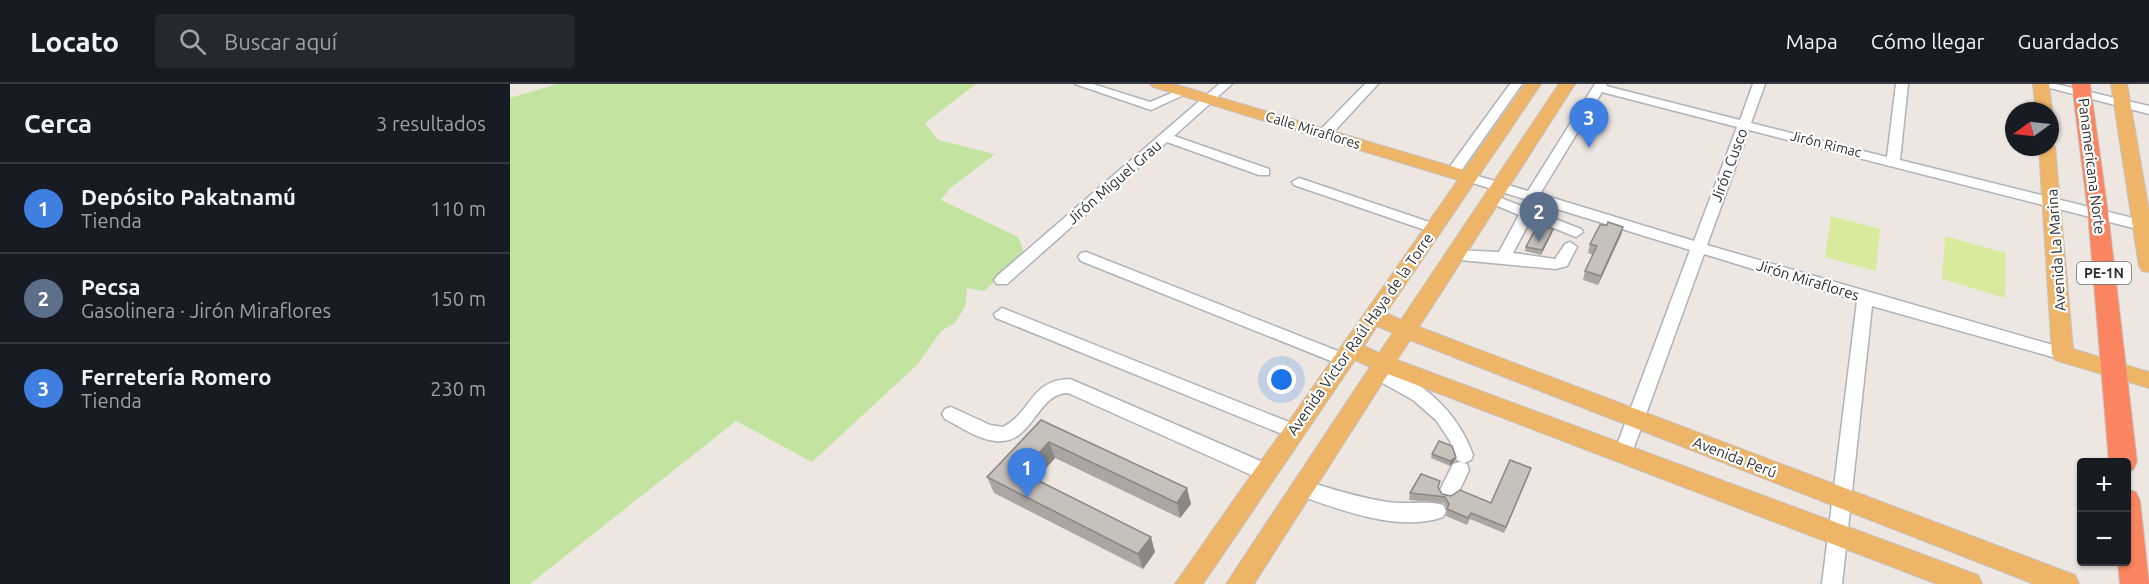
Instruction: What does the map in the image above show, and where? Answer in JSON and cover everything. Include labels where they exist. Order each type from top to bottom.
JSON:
[{"type":"highway","name":"Panamericana Norte","points":[[2082,90],[2098,213],[2123,458]]},
{"type":"highway","points":[[2128,512],[2135,584]]},
{"type":"main road","name":"Calle Miraflores","points":[[1158,84],[1460,175]]},
{"type":"main road","name":"Avenida Victor Raúl Haya de la Torre","points":[[1188,584],[1433,228],[1460,175],[1533,84]]},
{"type":"main road","points":[[1239,584],[1405,328],[1498,193],[1567,84]]},
{"type":"main road","points":[[2041,84],[2043,102]]},
{"type":"main road","points":[[2119,84],[2146,226],[2149,266]]},
{"type":"main road","name":"Avenida La Marina","points":[[2048,156],[2064,354]]},
{"type":"main road","name":"Avenida Perú","points":[[1373,316],[1459,352],[2066,584]]},
{"type":"main road","points":[[1346,354],[1623,453],[1968,584]]},
{"type":"main road","name":"Jirón Miraflores","points":[[2064,354],[2149,380]]},
{"type":"street","points":[[1081,84],[1151,106],[1184,92]]},
{"type":"street","name":"Jirón Miguel Grau","points":[[1002,280],[1226,84]]},
{"type":"street","points":[[1325,133],[1372,84]]},
{"type":"street","points":[[1460,175],[1516,84]]},
{"type":"street","name":"Jirón Cusco","points":[[1623,453],[1759,84]]},
{"type":"street","points":[[1893,161],[1902,84]]},
{"type":"street","points":[[2041,84],[2082,90],[2122,104],[2149,110]]},
{"type":"street","points":[[1532,196],[1600,86]]},
{"type":"street","name":"Jirón Rimac","points":[[1600,86],[2146,226]]},
{"type":"street","points":[[1164,137],[1264,172]]},
{"type":"street","name":"Jirón Miraflores","points":[[1460,175],[1498,193],[1532,196],[1865,298],[2064,354]]},
{"type":"street","points":[[1299,182],[1433,228]]},
{"type":"street","points":[[1498,193],[1573,240]]},
{"type":"street","points":[[1504,257],[1527,213]]},
{"type":"street","points":[[1455,255],[1504,257],[1556,264],[1562,262],[1573,240],[1595,214]]},
{"type":"street","points":[[1086,257],[1346,354]]},
{"type":"street","points":[[1832,584],[1839,535],[1840,498],[1865,298]]},
{"type":"street","points":[[1002,314],[1293,431]]},
{"type":"street","points":[[1381,368],[1434,407],[1459,435],[1462,463],[1449,492]]},
{"type":"street","points":[[951,414],[995,434],[1004,434],[1012,432],[1046,394],[1056,387],[1070,386],[1265,472]]},
{"type":"street","points":[[1302,488],[1385,510],[1422,514],[1436,511]]},
{"type":"green space","points":[[557,84],[976,84],[925,123],[938,140],[995,154],[949,189],[941,200],[1018,237],[1025,255],[984,291],[967,288],[965,307],[955,323],[941,331],[917,365],[812,462],[736,421],[530,584],[510,584],[510,98]]},
{"type":"green space","points":[[1831,216],[1880,229],[1876,271],[1825,257]]},
{"type":"green space","points":[[1945,236],[2006,253],[2005,298],[1942,279]]},
{"type":"building","points":[[1608,222],[1623,227],[1601,276],[1585,271],[1597,246],[1590,244],[1600,225],[1607,225]]},
{"type":"building","points":[[1538,224],[1553,229],[1542,250],[1526,247]]},
{"type":"building","points":[[1041,420],[1187,488],[1177,503],[1049,442],[1021,472],[1151,537],[1138,554],[987,477]]},
{"type":"building","points":[[1439,441],[1452,446],[1456,457],[1450,461],[1432,454]]},
{"type":"building","points":[[1510,460],[1531,468],[1506,527],[1471,513],[1468,518],[1447,509],[1449,504],[1445,497],[1410,493],[1421,474],[1440,481],[1438,487],[1442,494],[1451,496],[1460,490],[1491,503]]},
{"type":"place","name":"Ferretería Romero","points":[[1589,148]]},
{"type":"place","name":"Pecsa","points":[[1539,242]]},
{"type":"place","name":"Depósito Pakatnamú","points":[[1027,498]]}]
